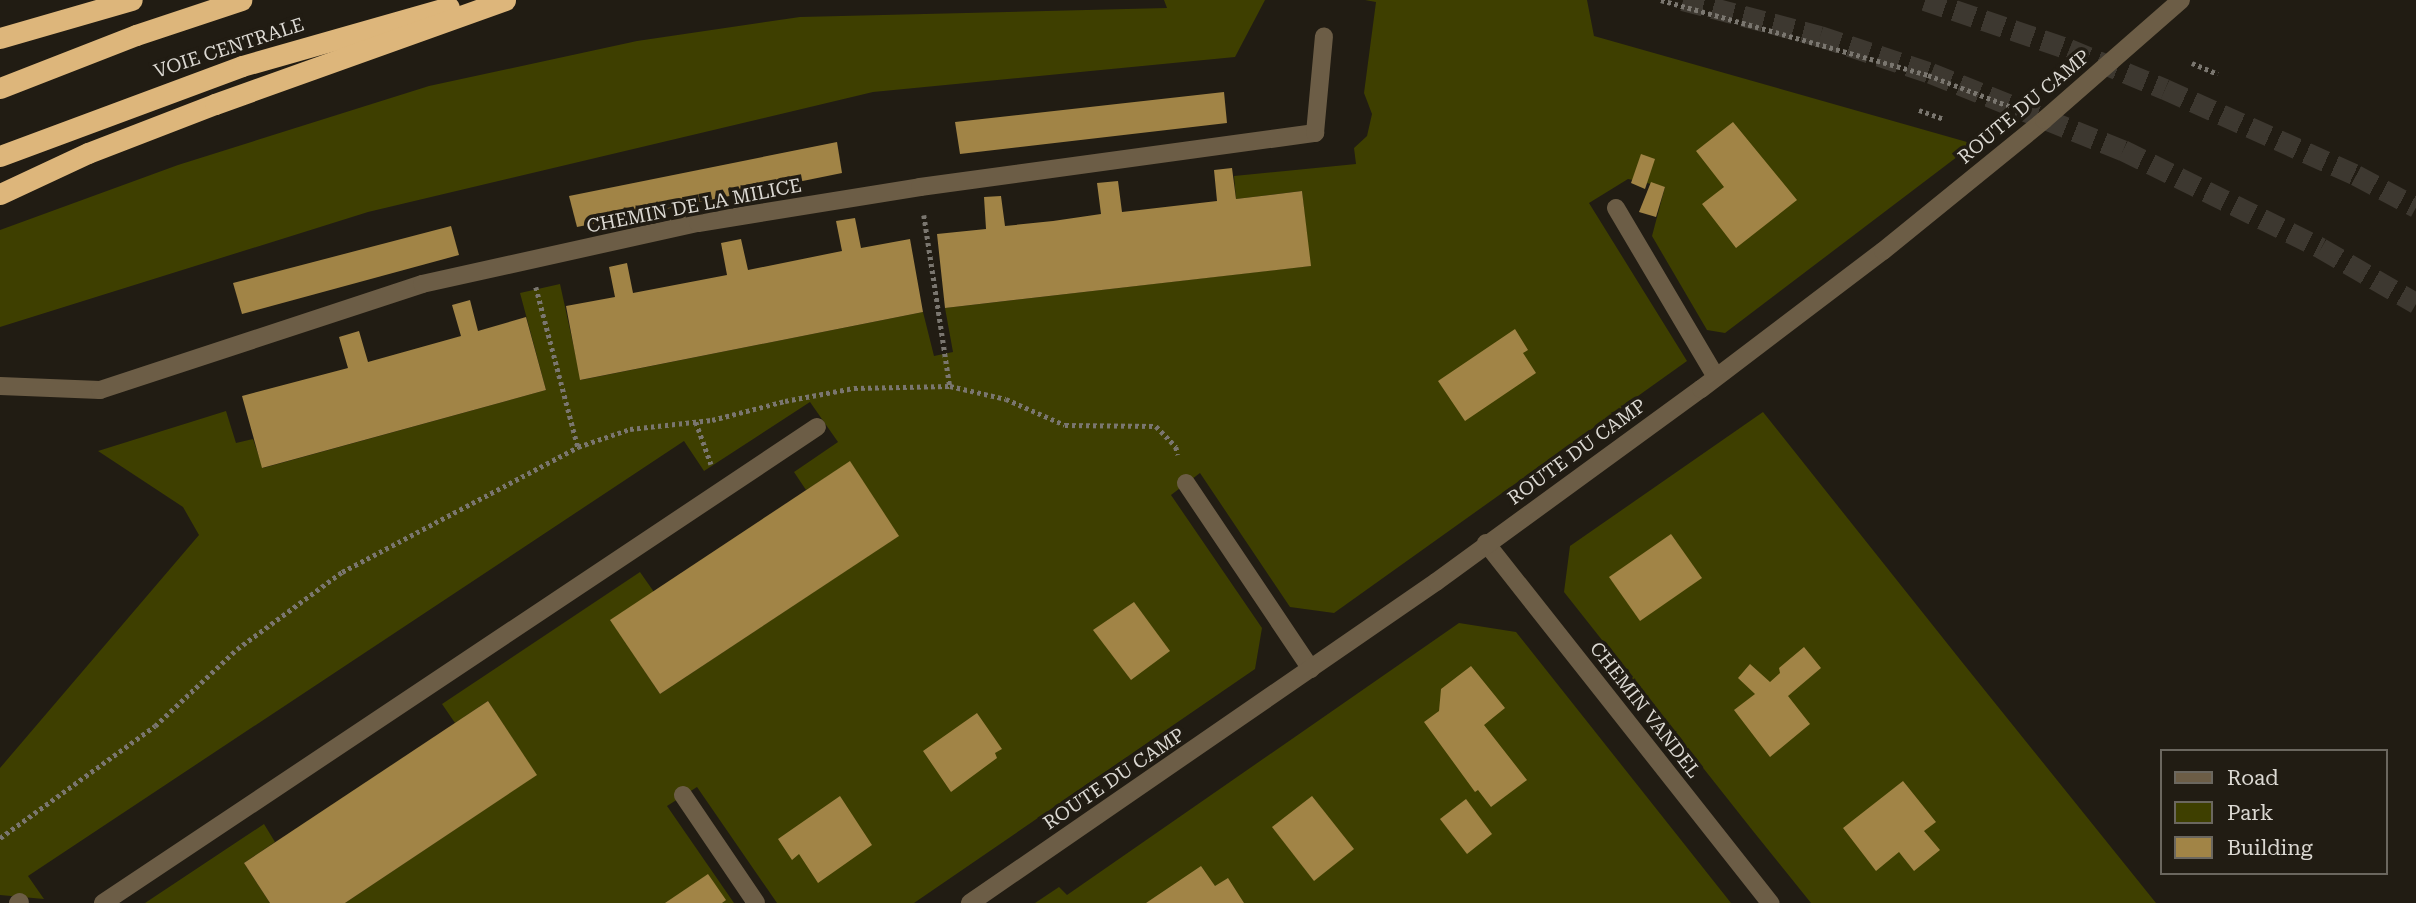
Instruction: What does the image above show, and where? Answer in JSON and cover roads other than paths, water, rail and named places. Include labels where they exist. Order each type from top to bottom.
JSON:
[{"type":"highway","points":[[0,38],[132,0]]},
{"type":"highway","points":[[0,88],[136,35],[241,0]]},
{"type":"highway","name":"VOIE CENTRALE","points":[[0,156],[242,66],[339,36],[478,0]]},
{"type":"highway","points":[[0,194],[88,153],[215,104],[505,0]]},
{"type":"street","name":"ROUTE DU CAMP","points":[[970,903],[1311,669],[1716,377],[1883,251],[2044,120],[2182,0]]},
{"type":"street","name":"CHEMIN DE LA MILICE","points":[[0,386],[100,390],[422,284],[698,223],[920,187],[1315,133],[1324,36]]},
{"type":"street","points":[[1616,208],[1716,377]]},
{"type":"street","points":[[103,903],[817,427]]},
{"type":"street","points":[[1186,483],[1311,669]]},
{"type":"street","name":"CHEMIN VANDEL","points":[[1486,543],[1770,903]]},
{"type":"street","points":[[683,795],[756,903]]},
{"type":"tunnel","points":[[1683,0],[1820,36],[1931,73],[2123,150],[2321,248],[2416,303]]},
{"type":"tunnel","points":[[1925,0],[2069,49],[2165,89],[2356,175],[2416,207]]}]
